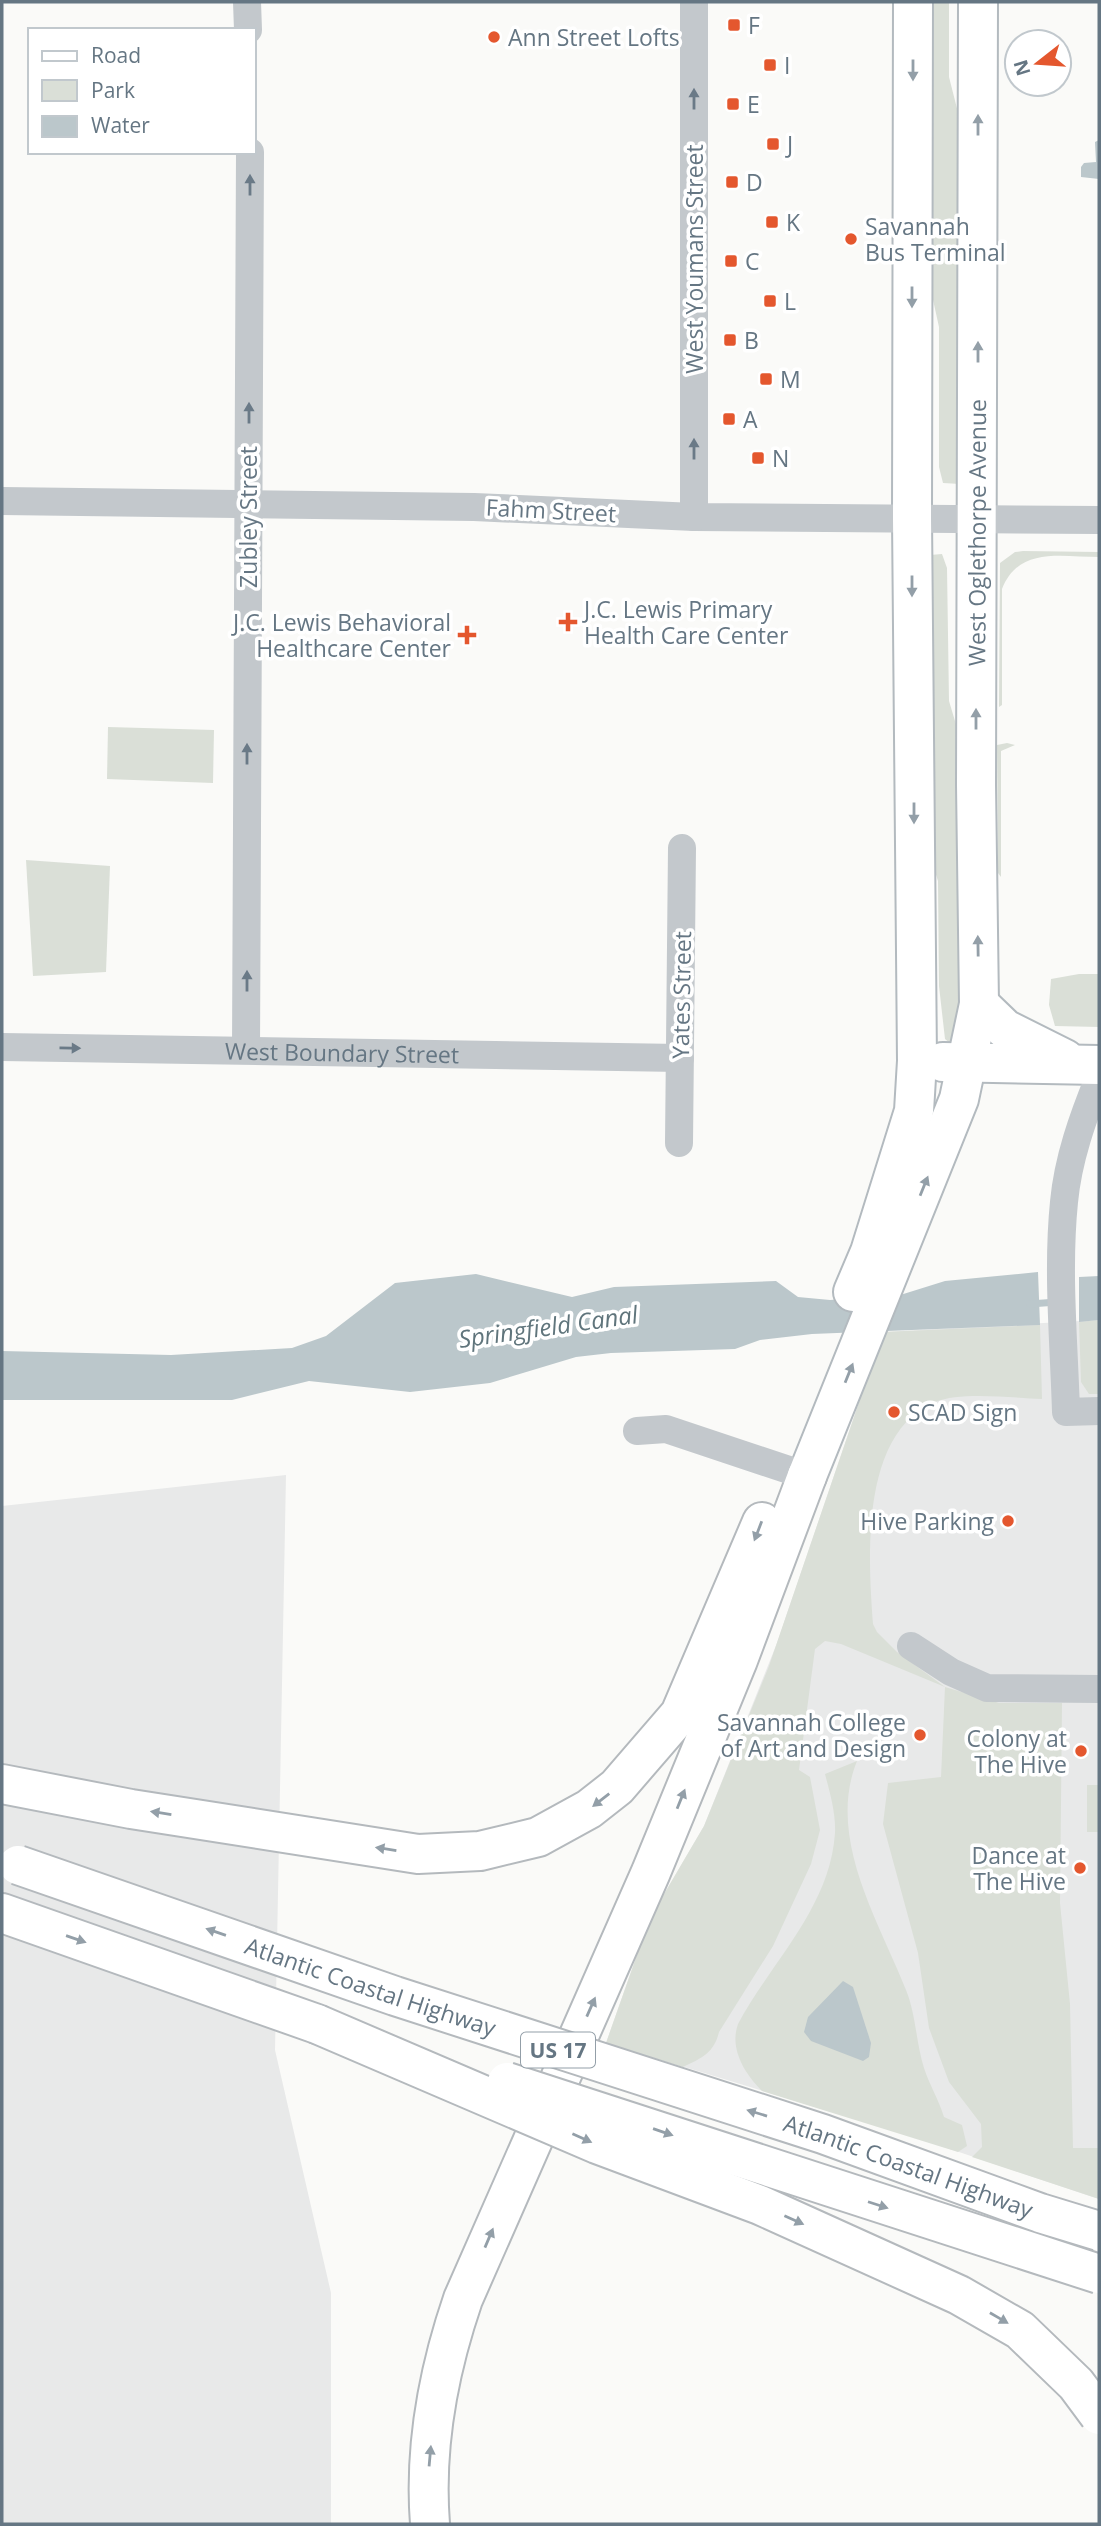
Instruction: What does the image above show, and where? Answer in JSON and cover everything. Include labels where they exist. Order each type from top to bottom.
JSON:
[{"type":"main road","points":[[430,2524],[427,2489],[432,2425],[451,2335],[463,2300],[651,1872],[738,1660],[795,1472],[884,1251],[914,1111],[917,1061],[912,518],[913,2]]},
{"type":"main road","name":"West Oglethorpe Avenue","points":[[884,1251],[960,1099],[979,1004],[976,785],[978,2]]},
{"type":"main road","points":[[979,1004],[1006,1029],[1092,1069]]},
{"type":"main road","points":[[917,1061],[1092,1069]]},
{"type":"main road","points":[[2,1784],[131,1809],[418,1854],[480,1851],[538,1838],[589,1809],[636,1768],[680,1714],[743,1571],[795,1472]]},
{"type":"main road","name":"Atlantic Coastal Highway","points":[[2,1859],[395,1996],[823,2134],[1040,2213],[1099,2231]]},
{"type":"main road","name":"Atlantic Coastal Highway","points":[[2,1913],[317,2024],[596,2109],[805,2181],[1099,2274]]},
{"type":"main road","points":[[317,2024],[597,2144],[760,2205],[959,2295],[1020,2330],[1076,2384],[1099,2415]]},
{"type":"street","points":[[247,2],[248,28]]},
{"type":"street","name":"West Youmans Street","points":[[694,2],[694,517]]},
{"type":"street","name":"Zubley Street","points":[[246,1049],[250,154]]},
{"type":"street","name":"Fahm Street","points":[[2,501],[474,507],[694,517],[1099,520]]},
{"type":"street","name":"Yates Street","points":[[679,1143],[682,848]]},
{"type":"street","name":"West Boundary Street","points":[[2,1047],[680,1058]]},
{"type":"street","points":[[1092,1069],[1064,1202],[1063,1325],[1066,1412],[1099,1411]]},
{"type":"street","points":[[637,1431],[666,1429],[795,1472]]},
{"type":"street","points":[[911,1646],[951,1672],[987,1688],[1099,1689]]},
{"type":"shaded area","name":"Savannah College of Art and Design","points":[[1099,1320],[1099,2199],[920,2139],[606,2043],[650,1918],[704,1826],[777,1643],[883,1332]]},
{"type":"shaded area","points":[[286,1475],[275,2050],[331,2293],[331,2524],[2,2524],[2,1506]]},
{"type":"green space","points":[[925,2],[949,2],[949,77],[965,140],[960,484],[943,483],[939,467],[939,327],[926,268]]},
{"type":"green space","points":[[1015,552],[1099,552],[1099,557],[1043,557],[1030,560],[1009,575],[1002,589],[1002,705],[999,707],[1000,563]]},
{"type":"green space","points":[[942,554],[947,568],[949,701],[961,741],[961,1019],[951,1044],[945,1039],[939,986],[938,881],[924,837],[930,555]]},
{"type":"green space","points":[[108,727],[214,730],[213,783],[107,779]]},
{"type":"green space","points":[[997,745],[1015,745],[1001,751],[1001,877],[998,873]]},
{"type":"green space","points":[[26,860],[110,866],[106,972],[33,976]]},
{"type":"green space","points":[[1099,974],[1099,1027],[1055,1026],[1049,1005],[1051,979]]},
{"type":"green space","points":[[1099,1320],[1099,1394],[1089,1394],[1081,1382],[1079,1322]]},
{"type":"green space","points":[[1040,1325],[1042,1399],[973,1396],[935,1402],[911,1418],[893,1440],[881,1468],[874,1499],[871,1532],[873,1624],[877,1632],[897,1652],[945,1687],[841,1644],[825,1641],[815,1649],[799,1770],[810,1777],[820,1830],[811,1864],[773,1946],[719,2032],[714,2045],[701,2058],[683,2067],[606,2043],[650,1918],[704,1826],[769,1666],[883,1332]]},
{"type":"green space","points":[[945,1687],[999,1703],[1062,1703],[1060,1903],[1070,2004],[1073,2148],[1099,2148],[1099,2199],[972,2157],[982,2147],[981,2124],[949,2082],[929,2028],[918,1953],[883,1824],[888,1783],[941,1777]]},
{"type":"green space","points":[[857,1761],[849,1790],[848,1820],[852,1849],[870,1908],[909,1999],[926,2074],[944,2117],[962,2125],[967,2146],[958,2152],[762,2091],[750,2077],[737,2052],[738,2024],[811,1910],[831,1860],[835,1826],[825,1774]]},
{"type":"green space","points":[[1087,1785],[1099,1785],[1099,1832],[1087,1832]]},
{"type":"water","points":[[1099,140],[1099,179],[1081,177],[1084,163],[1096,162],[1095,142]]},
{"type":"water","points":[[1038,1272],[1040,1325],[812,1334],[760,1340],[735,1349],[611,1353],[576,1357],[490,1383],[410,1392],[309,1381],[232,1400],[2,1400],[2,1351],[171,1355],[292,1348],[326,1336],[395,1283],[476,1274],[572,1297],[614,1287],[776,1281],[798,1297],[830,1300],[897,1296],[945,1281]]},
{"type":"water","points":[[1099,1276],[1099,1320],[1079,1322],[1079,1277]]},
{"type":"water","points":[[843,1981],[853,1987],[871,2043],[869,2057],[863,2061],[811,2041],[804,2032],[808,2017]]},
{"type":"waterway","name":"Springfield Canal","points":[[1030,1304],[1057,1302]]},
{"type":"place","name":"F","points":[[734,25]]},
{"type":"place","name":"Ann Street Lofts","points":[[494,37]]},
{"type":"place","name":"I","points":[[770,65]]},
{"type":"place","name":"E","points":[[733,104]]},
{"type":"place","name":"J","points":[[773,144]]},
{"type":"place","name":"D","points":[[732,182]]},
{"type":"place","name":"K","points":[[772,222]]},
{"type":"place","name":"Savannah Bus Terminal","points":[[851,239]]},
{"type":"place","name":"C","points":[[731,261]]},
{"type":"place","name":"L","points":[[770,301]]},
{"type":"place","name":"B","points":[[730,340]]},
{"type":"place","name":"M","points":[[766,379]]},
{"type":"place","name":"A","points":[[729,419]]},
{"type":"place","name":"N","points":[[758,458]]},
{"type":"place","name":"J.C. Lewis Primary Health Care Center","points":[[568,622]]},
{"type":"place","name":"J.C. Lewis Behavioral Healthcare Center","points":[[467,635]]},
{"type":"place","name":"SCAD Sign","points":[[894,1412]]},
{"type":"place","name":"Hive Parking","points":[[1008,1521]]},
{"type":"place","name":"Savannah College of Art and Design","points":[[920,1735]]},
{"type":"place","name":"Colony at The Hive","points":[[1081,1751]]},
{"type":"place","name":"Dance at The Hive","points":[[1080,1868]]}]
